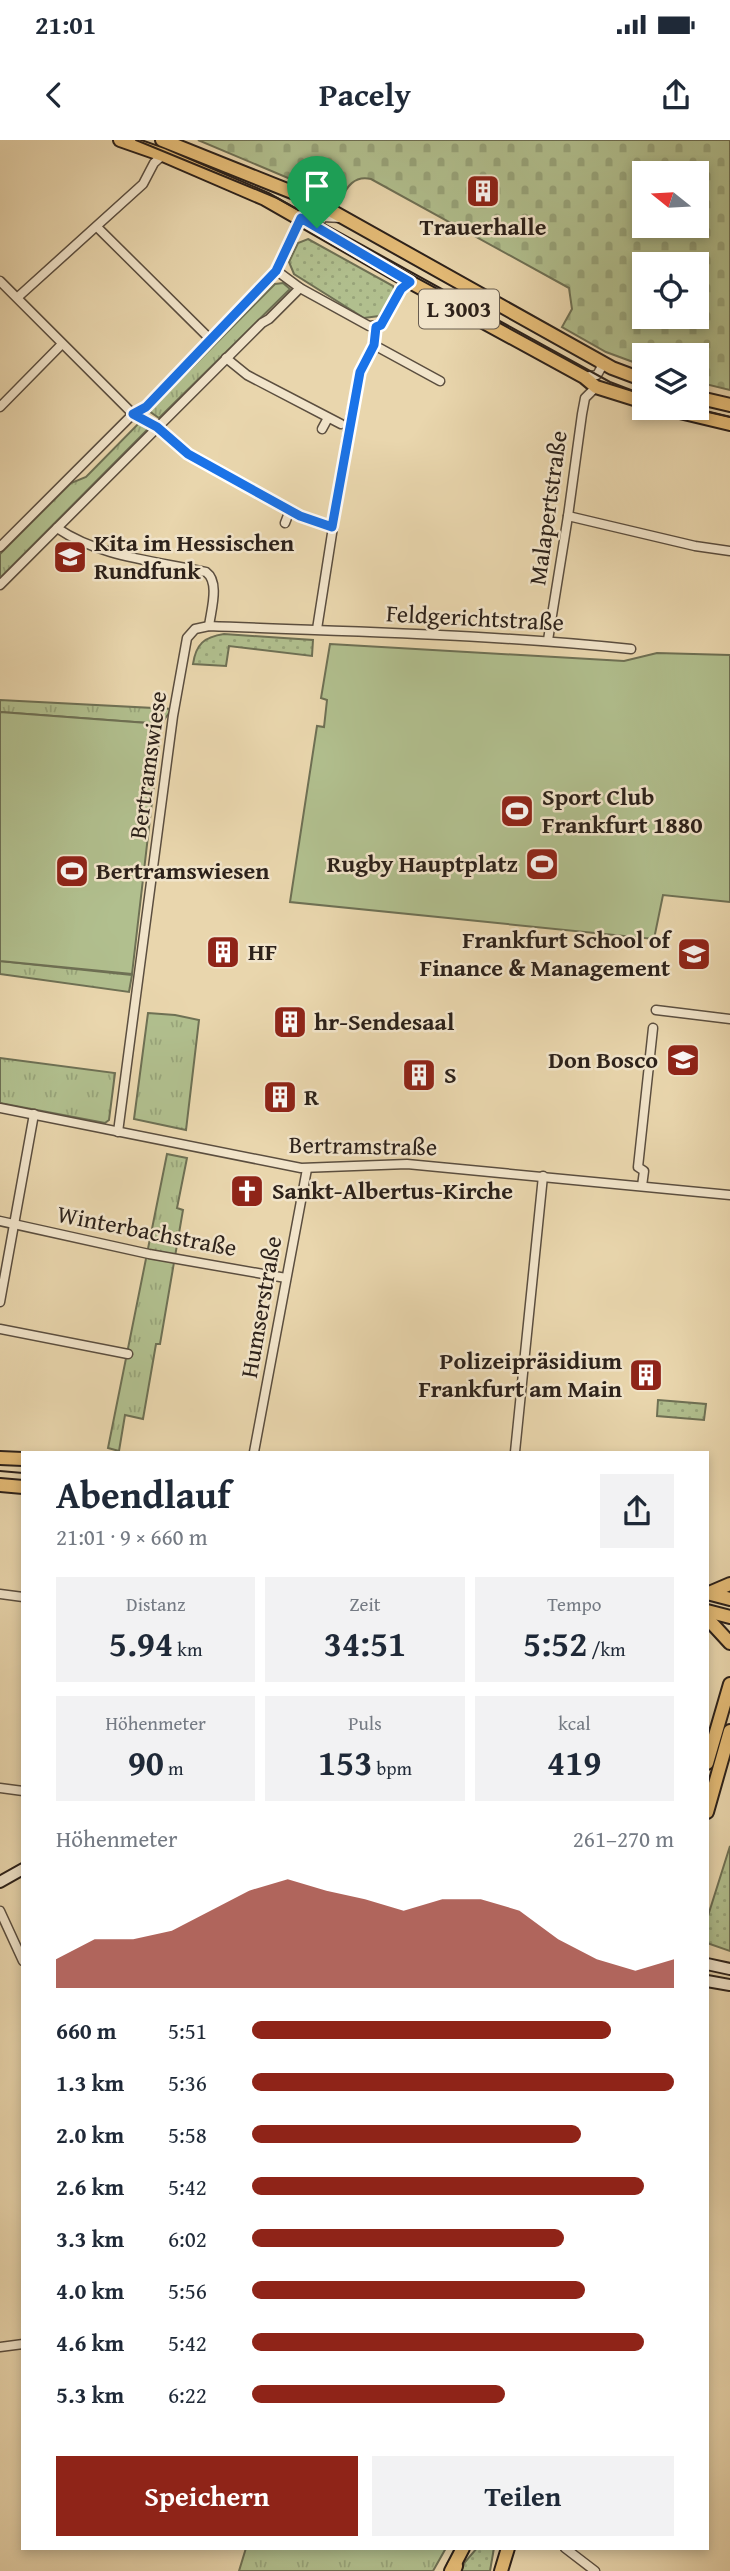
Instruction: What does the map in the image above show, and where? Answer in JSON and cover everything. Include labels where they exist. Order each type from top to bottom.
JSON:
[{"type":"main road","name":"L 3003","points":[[120,140],[163,155],[265,199],[584,377],[596,387],[632,398]]},
{"type":"main road","name":"L 3003","points":[[162,140],[312,200],[600,362],[632,375]]},
{"type":"main road","points":[[709,400],[730,405]]},
{"type":"main road","points":[[709,419],[730,424]]},
{"type":"main road","points":[[0,1458],[21,1459]]},
{"type":"main road","points":[[0,1485],[21,1487]]},
{"type":"main road","points":[[709,1593],[730,1584]]},
{"type":"main road","points":[[709,1593],[730,1598]]},
{"type":"main road","points":[[709,1612],[730,1617]]},
{"type":"main road","points":[[709,1620],[730,1643]]},
{"type":"main road","points":[[709,1751],[712,1733],[730,1684]]},
{"type":"main road","points":[[709,1805],[730,1731]]},
{"type":"main road","points":[[0,1882],[21,1870]]},
{"type":"main road","points":[[709,1964],[730,1969]]},
{"type":"main road","points":[[709,1981],[730,1985]]},
{"type":"main road","points":[[453,2569],[462,2550]]},
{"type":"main road","points":[[501,2571],[507,2550]]},
{"type":"street","points":[[18,297],[143,184],[154,163],[163,155]]},
{"type":"street","points":[[0,547],[133,414],[146,407],[276,271],[301,218],[309,209],[318,208],[347,219]]},
{"type":"street","points":[[317,228],[323,217],[347,219]]},
{"type":"street","points":[[97,227],[210,339]]},
{"type":"street","points":[[276,271],[300,288],[369,326],[376,327],[381,325],[401,289],[410,282]]},
{"type":"street","points":[[0,281],[133,414],[157,427],[188,454],[300,516],[332,527]]},
{"type":"street","points":[[0,585],[226,358],[300,288]]},
{"type":"street","points":[[317,629],[360,372],[374,345],[376,327]]},
{"type":"street","points":[[0,407],[62,344]]},
{"type":"street","points":[[374,345],[440,381]]},
{"type":"street","points":[[226,358],[247,374],[341,424]]},
{"type":"street","points":[[584,377],[597,375],[601,368],[600,362]]},
{"type":"street","name":"Malapertstraße","points":[[548,640],[585,398],[596,387]]},
{"type":"street","points":[[322,429],[328,418]]},
{"type":"street","points":[[285,523],[290,510]]},
{"type":"street","points":[[568,516],[695,546],[730,551]]},
{"type":"street","points":[[57,528],[66,535],[108,552],[205,572],[211,576],[213,585],[209,625]]},
{"type":"street","name":"Feldgerichtstraße","points":[[209,625],[494,640],[548,640],[631,649]]},
{"type":"street","name":"Bertramswiese","points":[[118,1132],[173,716],[187,638],[195,629],[209,625]]},
{"type":"street","points":[[656,1010],[730,1019]]},
{"type":"street","points":[[642,1186],[644,1171],[638,1167],[653,1028]]},
{"type":"street","name":"Bertramstraße","points":[[0,1108],[307,1168],[407,1164],[730,1195]]},
{"type":"street","points":[[0,1302],[34,1114]]},
{"type":"street","name":"Humserstraße","points":[[254,1451],[307,1168]]},
{"type":"street","points":[[515,1451],[542,1176]]},
{"type":"street","name":"Winterbachstraße","points":[[0,1221],[149,1254],[286,1278]]},
{"type":"street","points":[[0,1329],[128,1354]]},
{"type":"street","points":[[0,1594],[21,1597]]},
{"type":"street","points":[[0,1788],[21,1791]]},
{"type":"street","points":[[0,1911],[21,1957]]},
{"type":"street","points":[[0,2347],[21,2344]]},
{"type":"street","points":[[568,2550],[595,2571]]},
{"type":"green space","points":[[198,140],[730,140],[730,390],[709,385],[709,343],[632,343],[632,362],[606,352],[562,327],[572,309],[569,288],[371,179],[356,180],[340,200]]},
{"type":"green space","points":[[308,239],[393,286],[395,292],[379,316],[364,318],[294,274],[289,262],[298,243]]},
{"type":"green space","points":[[283,283],[290,289],[159,418],[149,411],[275,284]]},
{"type":"green space","points":[[140,422],[148,429],[0,578],[0,554],[71,483],[86,477]]},
{"type":"green space","points":[[224,634],[313,640],[312,656],[229,646],[226,666],[193,664],[196,651],[202,643],[211,637]]},
{"type":"green space","name":"Sport Club Frankfurt 1880","points":[[330,644],[624,661],[657,653],[730,655],[730,902],[663,895],[654,939],[290,902],[317,726],[324,727],[327,700],[321,698]]},
{"type":"green space","points":[[0,700],[172,709],[161,724],[0,712]]},
{"type":"green space","name":"Bertramswiesen","points":[[0,712],[161,724],[132,974],[0,961]]},
{"type":"green space","points":[[0,961],[132,975],[129,992],[0,974]]},
{"type":"green space","points":[[148,1013],[199,1020],[186,1130],[134,1119]]},
{"type":"green space","points":[[0,1058],[115,1073],[109,1120],[105,1123],[0,1103]]},
{"type":"green space","points":[[167,1154],[187,1158],[177,1208],[183,1210],[160,1344],[156,1344],[143,1419],[125,1415],[119,1451],[108,1448]]},
{"type":"green space","points":[[658,1400],[706,1404],[704,1420],[657,1416]]},
{"type":"green space","points":[[730,1846],[730,1951],[709,1944],[709,1913]]},
{"type":"green space","points":[[245,2550],[445,2550],[433,2571],[239,2571]]},
{"type":"green space","points":[[475,2550],[494,2550],[490,2571],[461,2571]]},
{"type":"tram line","points":[[136,140],[277,198],[610,382],[632,390]]},
{"type":"tram line","points":[[709,412],[730,417]]},
{"type":"tram line","points":[[0,1471],[21,1473]]},
{"type":"place","name":"Trauerhalle","points":[[483,191]]},
{"type":"place","name":"Kita im Hessischen Rundfunk","points":[[70,557]]},
{"type":"place","name":"Sport Club Frankfurt 1880","points":[[517,811]]},
{"type":"place","name":"Rugby Hauptplatz","points":[[542,864]]},
{"type":"place","name":"Bertramswiesen","points":[[72,871]]},
{"type":"place","name":"HF","points":[[223,952]]},
{"type":"place","name":"Frankfurt School of Finance & Management","points":[[694,954]]},
{"type":"place","name":"hr-Sendesaal","points":[[290,1022]]},
{"type":"place","name":"Don Bosco","points":[[683,1060]]},
{"type":"place","name":"S","points":[[419,1075]]},
{"type":"place","name":"R","points":[[280,1097]]},
{"type":"place","name":"Sankt-Albertus-Kirche","points":[[247,1191]]},
{"type":"place","name":"Polizeipräsidium Frankfurt am Main","points":[[646,1375]]},
{"type":"route","points":[[301,218],[317,228],[410,282],[401,289],[381,325],[376,327],[374,345],[360,372],[332,527],[300,516],[188,454],[157,427],[133,414],[146,407],[204,349],[210,339],[276,271],[301,218]]}]
